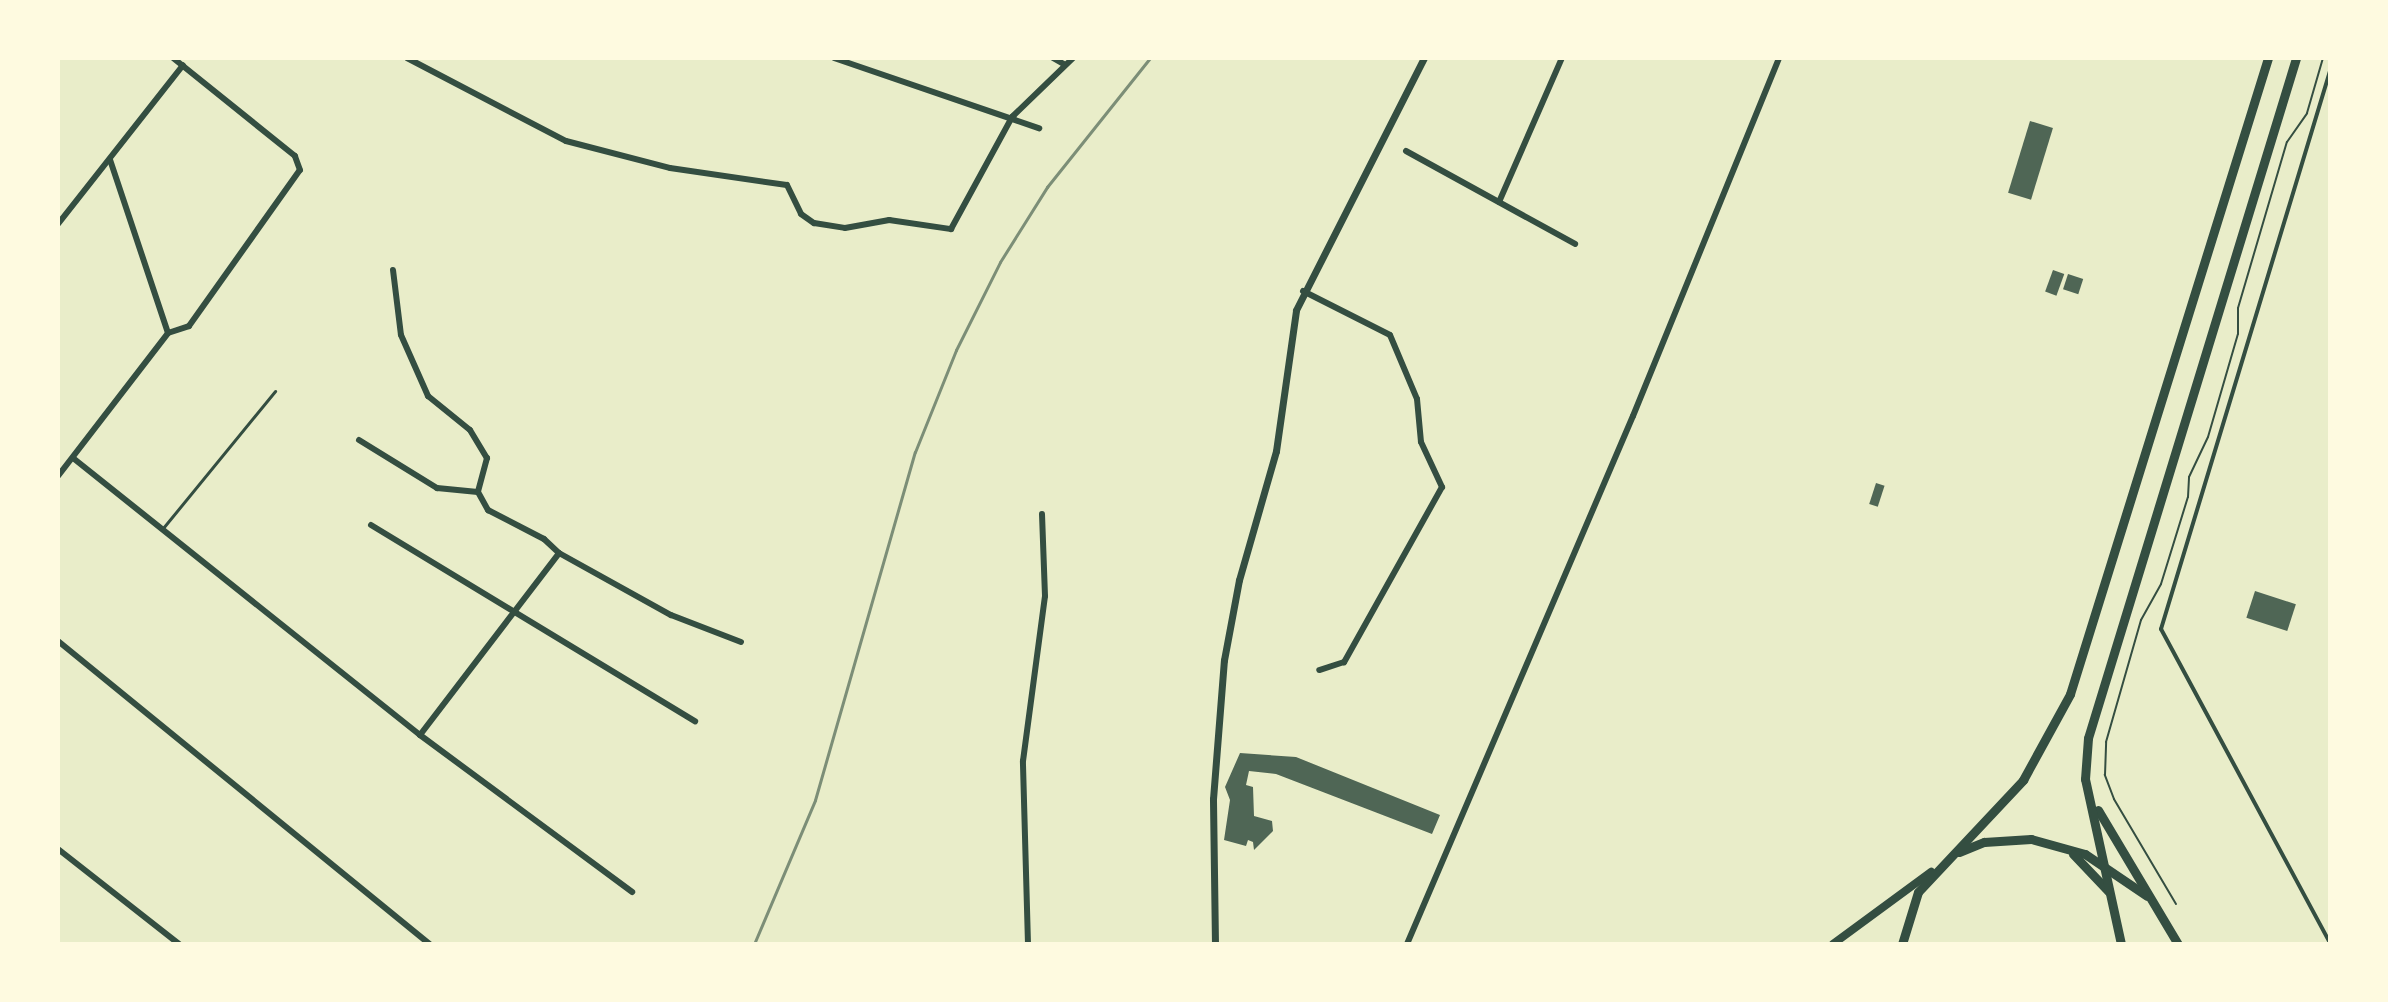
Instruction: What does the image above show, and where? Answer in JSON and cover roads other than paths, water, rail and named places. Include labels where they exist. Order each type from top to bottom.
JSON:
[{"type":"main road","points":[[1833,944],[1956,854],[2023,780],[2070,694],[2268,58]]},
{"type":"main road","points":[[2121,944],[2107,867],[2085,779],[2088,738],[2296,58]]},
{"type":"main road","points":[[2091,797],[2178,944]]},
{"type":"main road","points":[[1956,854],[2004,839],[2055,845],[2107,867],[2147,896]]},
{"type":"main road","points":[[2055,845],[2079,858],[2113,898]]},
{"type":"main road","points":[[1902,944],[1908,913],[1931,872]]},
{"type":"street","points":[[58,476],[168,333],[189,326],[300,170],[295,156],[173,58]]},
{"type":"street","points":[[407,58],[566,141],[670,168],[787,185],[801,214],[828,227],[889,220],[951,229],[1012,117],[1073,58]]},
{"type":"street","points":[[834,58],[858,61],[1039,128]]},
{"type":"street","points":[[1053,58],[1064,64]]},
{"type":"street","points":[[1215,944],[1213,799],[1227,636],[1239,580],[1268,491],[1303,291],[1424,58]]},
{"type":"street","points":[[1499,202],[1562,58]]},
{"type":"street","points":[[1407,944],[1631,421],[1779,58]]},
{"type":"street","points":[[58,224],[183,65]]},
{"type":"street","points":[[2330,71],[2161,629],[2330,943]]},
{"type":"street","points":[[1406,151],[1575,244]]},
{"type":"street","points":[[110,160],[168,333]]},
{"type":"street","points":[[393,270],[401,335],[428,396],[470,430],[487,458],[478,492],[488,510],[544,539],[559,553],[671,615],[741,642]]},
{"type":"street","points":[[1303,291],[1390,335],[1417,399],[1421,442],[1442,487],[1344,662],[1319,670]]},
{"type":"street","points":[[359,440],[437,488],[478,492]]},
{"type":"street","points":[[73,458],[160,531],[420,735],[632,892]]},
{"type":"street","points":[[1028,944],[1023,761],[1045,596],[1042,514]]},
{"type":"street","points":[[371,525],[695,721]]},
{"type":"street","points":[[420,735],[559,553]]},
{"type":"street","points":[[58,641],[430,944]]},
{"type":"street","points":[[58,849],[179,944]]},
{"type":"lane","points":[[160,531],[275,391]]},
{"type":"railway","points":[[754,944],[815,800],[915,452],[956,350],[1000,262],[1047,187],[1150,58]]}]
